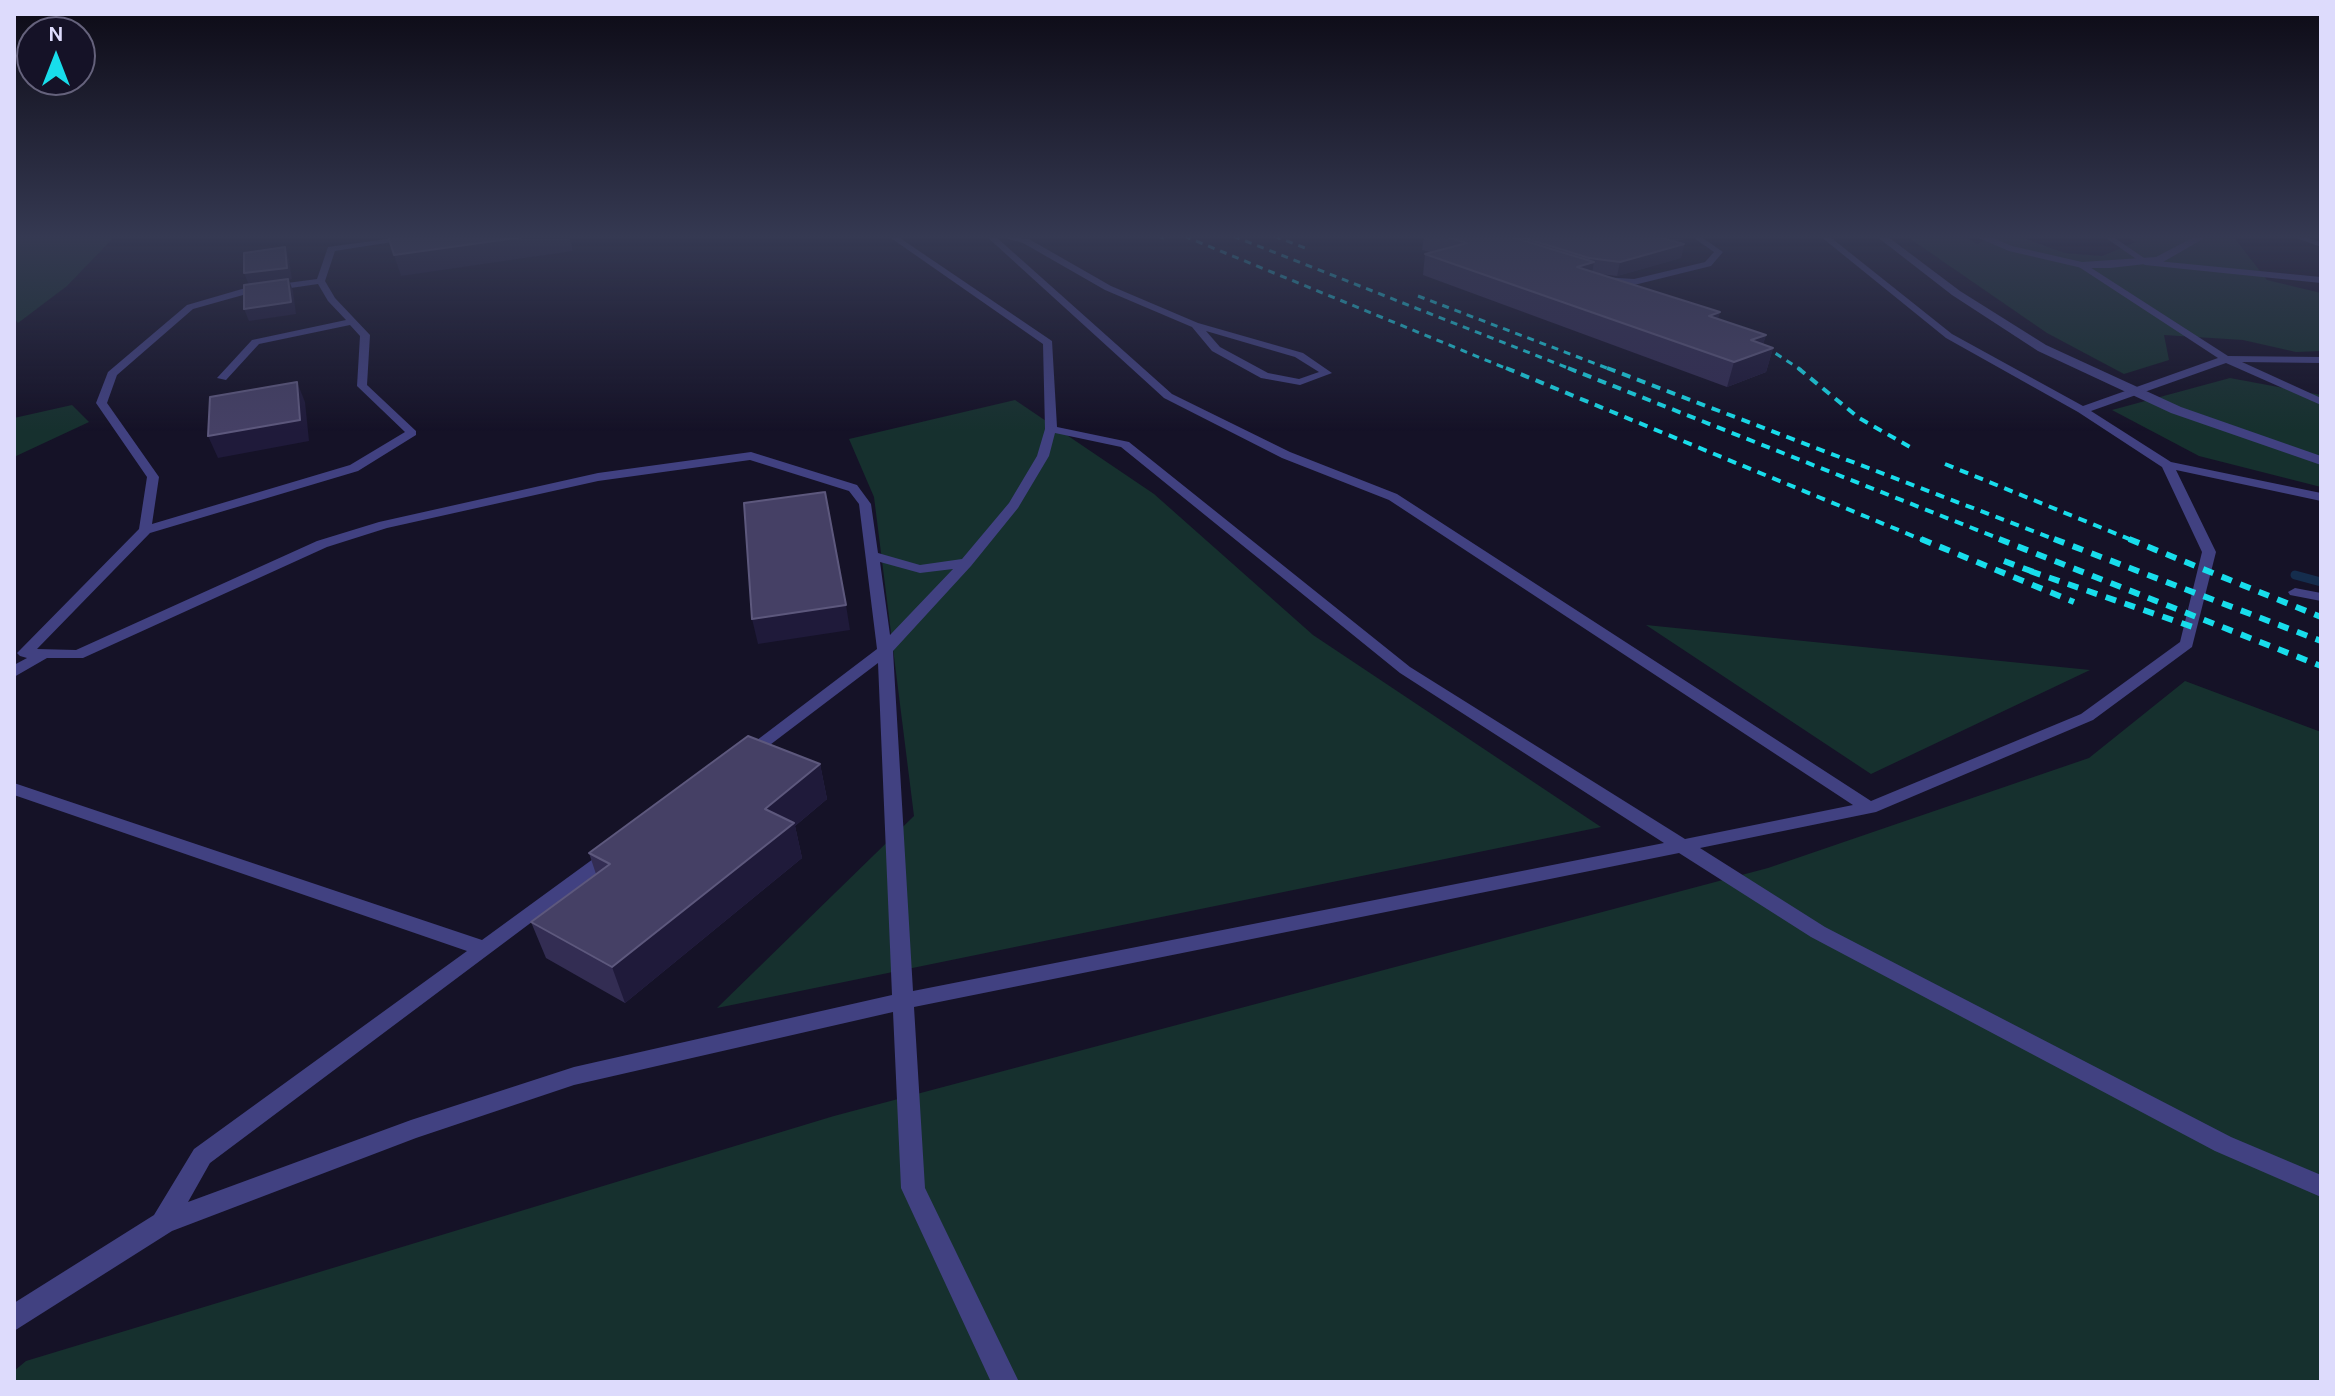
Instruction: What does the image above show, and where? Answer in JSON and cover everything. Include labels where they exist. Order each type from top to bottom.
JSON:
[{"type":"street","points":[[1969,301],[2042,348],[2176,410],[2321,461]]},
{"type":"lane","points":[[145,530],[153,477],[101,403],[112,374],[190,307],[210,301]]},
{"type":"lane","points":[[333,301],[365,335],[362,386],[412,433],[354,468],[145,530],[25,653],[78,655],[322,544],[384,525],[598,477],[751,456],[853,488],[865,504],[885,650],[913,1188],[1005,1382]]},
{"type":"lane","points":[[733,765],[885,650],[966,563],[1014,505],[1043,456],[1051,429],[1048,343],[987,301]]},
{"type":"lane","points":[[1062,301],[1168,396],[1286,455],[1393,497],[1870,808]]},
{"type":"lane","points":[[1139,301],[1195,325],[1299,355],[1327,373],[1300,382],[1265,376],[1216,349],[1195,325]]},
{"type":"lane","points":[[1905,301],[1949,336],[2082,410],[2167,465],[2321,497]]},
{"type":"lane","points":[[2137,301],[2226,359],[2321,402]]},
{"type":"lane","points":[[222,378],[256,342],[354,321]]},
{"type":"lane","points":[[2082,410],[2226,359],[2321,360]]},
{"type":"lane","points":[[1051,429],[1125,444],[1405,670],[1818,932],[2223,1144],[2321,1186]]},
{"type":"lane","points":[[14,1318],[163,1223],[411,1130],[574,1076],[855,1011],[1870,808],[2087,717],[2187,644],[2209,552],[2167,465]]},
{"type":"lane","points":[[872,555],[920,569],[966,563]]},
{"type":"lane","points":[[2295,592],[2321,597]]},
{"type":"lane","points":[[14,672],[45,654]]},
{"type":"lane","points":[[14,789],[485,949]]},
{"type":"lane","points":[[163,1223],[202,1156],[632,841]]},
{"type":"green space","points":[[14,301],[47,301],[18,323],[14,318]]},
{"type":"green space","points":[[2001,301],[2321,301],[2321,351],[2296,352],[2243,340],[2164,335],[2169,360],[2124,374],[2047,333]]},
{"type":"green space","points":[[2230,378],[2321,395],[2321,487],[2199,456],[2112,410]]},
{"type":"green space","points":[[1015,400],[1154,494],[1313,635],[1601,827],[717,1008],[914,816],[874,497],[849,439]]},
{"type":"green space","points":[[72,405],[89,422],[14,457],[14,418]]},
{"type":"green space","points":[[1646,625],[2090,670],[1871,774]]},
{"type":"green space","points":[[2185,681],[2321,732],[2321,1382],[14,1382],[14,1371],[26,1361],[834,1116],[1768,868],[2089,758]]},
{"type":"building","points":[[244,301],[291,301],[291,302],[244,309]]},
{"type":"building","points":[[1560,301],[1686,301],[1720,312],[1709,316],[1766,335],[1751,340],[1773,348],[1734,362]]},
{"type":"building","points":[[297,382],[300,420],[208,436],[210,397]]},
{"type":"building","points":[[825,492],[846,605],[752,619],[744,503]]},
{"type":"building","points":[[748,736],[820,764],[765,809],[794,823],[612,967],[531,922],[610,864],[589,853]]},
{"type":"waterway","points":[[2295,575],[2321,582]]},
{"type":"railway","points":[[1342,301],[1510,370]]},
{"type":"railway","points":[[1398,301],[1573,370]]},
{"type":"railway","points":[[1431,301],[1612,370]]},
{"type":"railway","points":[[1743,332],[1798,368]]},
{"type":"railway","points":[[1506,368],[1925,541]]},
{"type":"railway","points":[[1568,368],[2005,541]]},
{"type":"railway","points":[[1607,368],[2059,541]]},
{"type":"railway","points":[[1798,368],[1859,418],[1910,447]]},
{"type":"railway","points":[[1945,464],[2134,541]]},
{"type":"railway","points":[[1921,539],[2074,602]]},
{"type":"railway","points":[[1999,539],[2321,666]]},
{"type":"railway","points":[[2054,539],[2321,641]]},
{"type":"railway","points":[[2129,539],[2321,617]]},
{"type":"railway","points":[[2004,561],[2039,574]]},
{"type":"railway","points":[[2030,571],[2193,627]]}]
